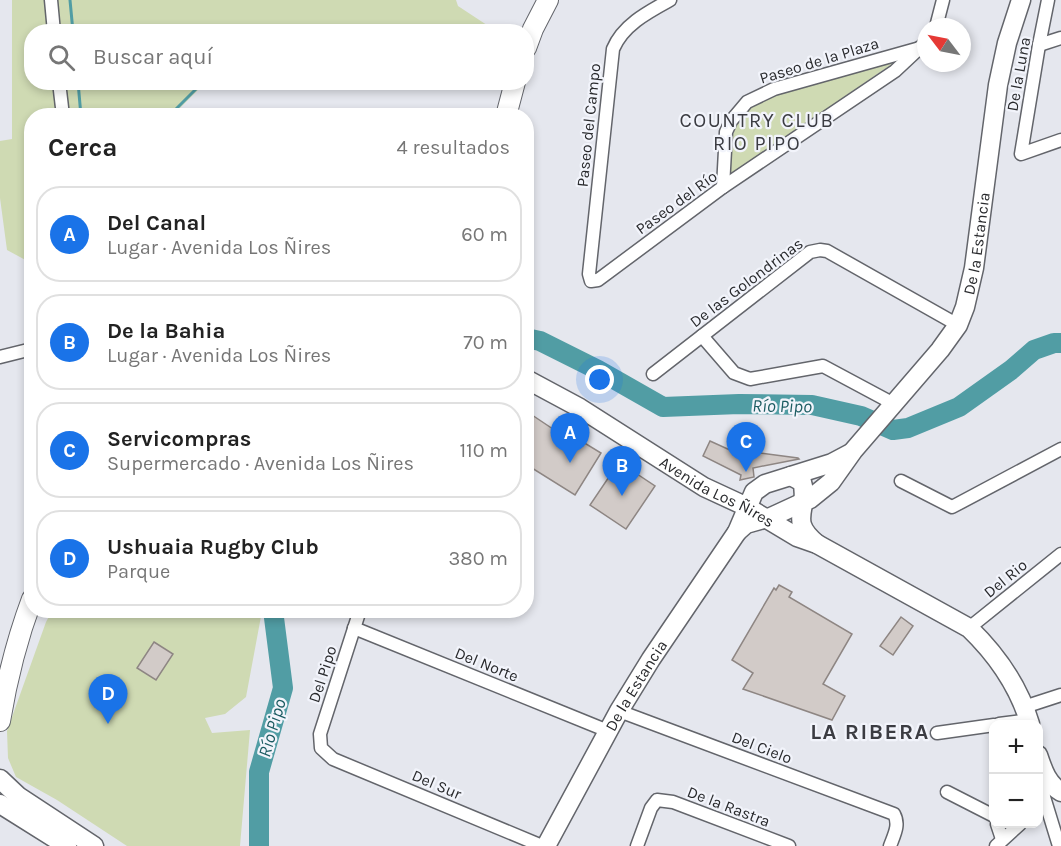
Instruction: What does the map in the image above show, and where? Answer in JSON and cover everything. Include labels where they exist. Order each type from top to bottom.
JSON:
[{"type":"main road","points":[[534,27],[548,0]]},
{"type":"main road","points":[[508,108],[513,90]]},
{"type":"main road","points":[[0,721],[8,673],[25,618]]},
{"type":"main road","points":[[0,693],[8,673]]},
{"type":"street","points":[[51,0],[53,24]]},
{"type":"street","name":"Paseo del Campo","points":[[591,281],[589,274],[613,49],[624,30],[670,0]]},
{"type":"street","points":[[938,18],[943,0]]},
{"type":"street","name":"De la Estancia","points":[[737,532],[746,524],[765,519],[804,502],[831,482],[857,446],[940,350],[958,324],[965,307],[974,268],[998,85],[1007,43],[1021,0]]},
{"type":"street","name":"De la Luna","points":[[1048,0],[1021,154],[1061,140]]},
{"type":"street","points":[[1039,45],[1061,38]]},
{"type":"street","name":"Paseo de la Plaza","points":[[723,188],[726,132],[731,121],[747,102],[774,89],[917,47]]},
{"type":"street","name":"Paseo del Río","points":[[591,281],[598,280],[723,188],[890,75],[917,51]]},
{"type":"street","points":[[60,90],[62,108]]},
{"type":"street","name":"De las Golondrinas","points":[[653,374],[810,252],[820,249],[958,324]]},
{"type":"street","points":[[702,336],[740,377],[750,379],[823,366],[894,404]]},
{"type":"street","points":[[0,357],[24,351]]},
{"type":"street","name":"Avenida Los Ñires","points":[[534,375],[555,382],[586,400],[704,487],[747,508],[797,537],[817,544],[969,628],[997,659],[1027,717]]},
{"type":"street","name":"Avenida Los Ñires","points":[[534,383],[673,462],[711,479],[734,488],[765,484]]},
{"type":"street","name":"De la Estancia","points":[[544,846],[619,711],[651,659],[737,532],[754,492],[765,484],[832,464],[857,446]]},
{"type":"street","points":[[901,481],[952,507],[1061,449]]},
{"type":"street","name":"Avenida Los Ñires","points":[[791,476],[802,482],[804,502],[801,524],[817,544]]},
{"type":"street","name":"Del Rio","points":[[969,628],[1061,554]]},
{"type":"street","name":"Del Pipo","points":[[321,748],[320,734],[357,618]]},
{"type":"street","name":"Del Norte","points":[[354,628],[608,730]]},
{"type":"street","points":[[1027,717],[1061,695]]},
{"type":"street","name":"Del Cielo","points":[[619,711],[894,814],[897,826],[890,846]]},
{"type":"street","points":[[937,733],[989,726]]},
{"type":"street","name":"Del Sur","points":[[321,748],[333,759],[544,846]]},
{"type":"street","points":[[1043,768],[1050,783],[1059,846]]},
{"type":"street","points":[[0,779],[18,796],[94,846]]},
{"type":"street","points":[[946,792],[989,814]]},
{"type":"street","name":"De la Rastra","points":[[636,846],[651,808],[657,800],[673,802],[789,846]]},
{"type":"street","points":[[0,804],[67,846]]},
{"type":"street","points":[[999,842],[1015,828]]},
{"type":"green space","points":[[12,0],[456,0],[458,6],[485,24],[24,24],[24,90],[198,90],[180,108],[24,108],[24,259],[7,250],[0,198],[0,141],[12,139]]},
{"type":"green space","points":[[902,57],[731,175],[728,172],[731,144],[737,124],[742,115],[760,100],[774,93]]},
{"type":"green space","points":[[48,618],[261,618],[246,697],[225,714],[205,718],[212,733],[250,730],[240,846],[127,846],[57,800],[16,777],[8,758],[7,731]]},
{"type":"building","points":[[534,416],[562,435],[565,431],[601,453],[575,495],[534,469]]},
{"type":"building","points":[[710,441],[743,456],[744,451],[799,459],[753,468],[754,477],[740,480],[741,475],[703,456]]},
{"type":"building","points":[[619,462],[655,486],[626,529],[590,505]]},
{"type":"building","points":[[779,585],[792,592],[789,597],[852,634],[823,684],[845,696],[832,720],[743,689],[753,673],[732,660],[774,588],[776,590]]},
{"type":"building","points":[[901,617],[913,626],[893,655],[880,646]]},
{"type":"building","points":[[154,642],[173,654],[156,680],[137,668]]},
{"type":"waterway","points":[[70,0],[72,24]]},
{"type":"waterway","points":[[79,90],[80,108]]},
{"type":"waterway","points":[[177,108],[195,90]]},
{"type":"waterway","name":"Río Pipo","points":[[534,340],[598,370],[663,407],[739,404],[812,405],[861,416],[893,430],[908,428],[959,407],[1011,370],[1034,350],[1061,343]]},
{"type":"waterway","name":"Río Pipo","points":[[259,846],[259,772],[283,688],[274,618]]},
{"type":"place","name":"Del Canal","points":[[570,463]]},
{"type":"place","name":"Servicompras","points":[[746,472]]},
{"type":"place","name":"De la Bahia","points":[[622,496]]},
{"type":"place","name":"Ushuaia Rugby Club","points":[[108,724]]},
{"type":"district","name":"COUNTRY CLUB RIO PIPO","points":[[757,132]]},
{"type":"district","name":"LA RIBERA","points":[[870,731]]}]
